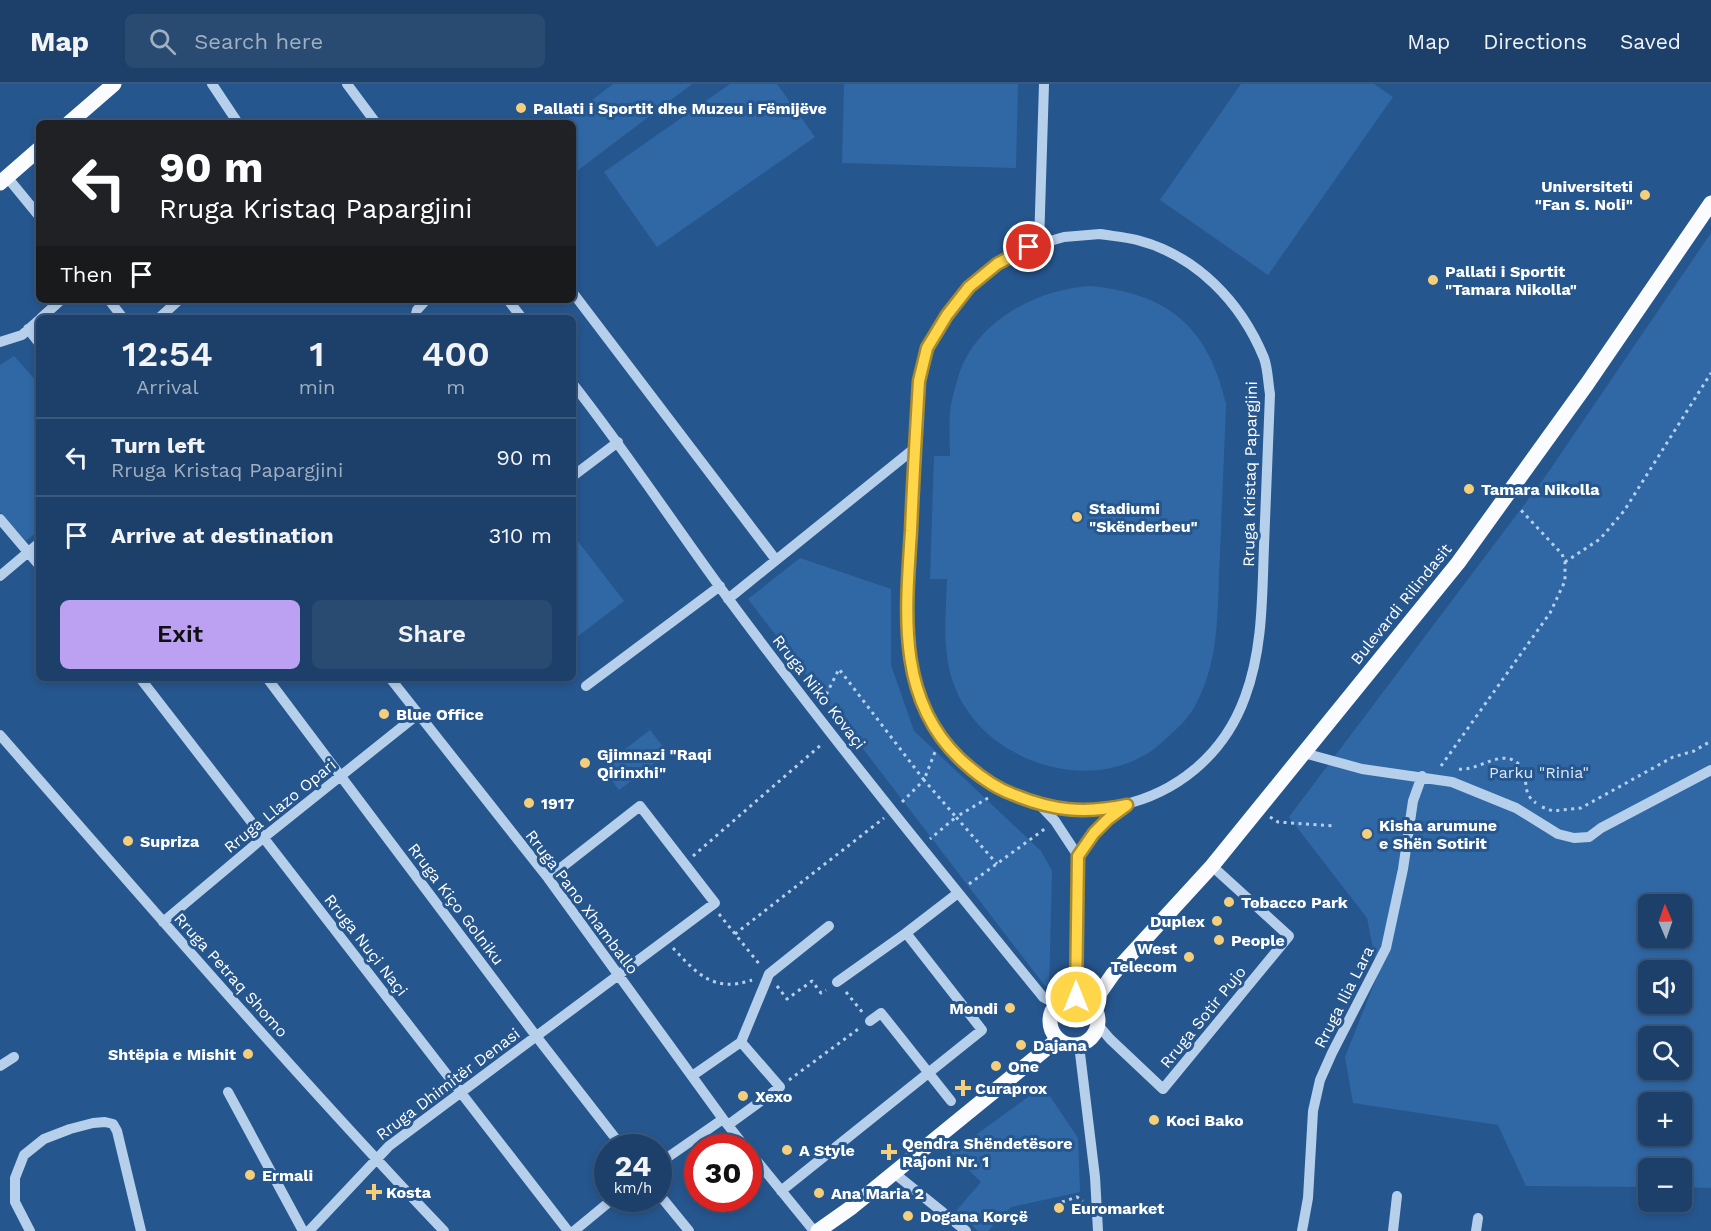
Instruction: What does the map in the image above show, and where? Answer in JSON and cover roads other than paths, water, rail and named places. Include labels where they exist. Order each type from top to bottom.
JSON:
[{"type":"main road","points":[[72,120],[114,84]]},
{"type":"main road","points":[[3,180],[36,152]]},
{"type":"main road","name":"Bulevardi Rilindasit","points":[[1092,1004],[1113,974],[1212,866],[1458,563],[1587,384],[1711,203]]},
{"type":"main road","points":[[1076,997],[1092,1004],[1096,1011],[1098,1025],[1092,1038],[1079,1045],[1071,1046],[1058,1040],[1053,1033],[1050,1018],[1056,1004],[1076,997]]},
{"type":"main road","points":[[816,1231],[852,1207],[1058,1040]]},
{"type":"street","points":[[212,84],[236,120]]},
{"type":"street","points":[[347,84],[374,120]]},
{"type":"street","points":[[1039,244],[1044,84]]},
{"type":"street","points":[[3,180],[36,213]]},
{"type":"street","name":"Rruga Kristaq Papargjini","points":[[1100,234],[1136,239],[1170,252],[1201,271],[1227,296],[1247,326],[1265,360],[1270,394],[1261,627],[1245,697],[1229,729],[1207,758],[1179,781],[1147,798],[1112,808],[1076,810],[1040,805],[1001,790],[975,773],[941,739],[922,704],[915,685],[909,649],[906,605],[915,448],[919,381],[927,348],[947,315],[969,287],[997,264],[1029,247],[1064,237],[1100,234]]},
{"type":"street","points":[[576,297],[776,560]]},
{"type":"street","points":[[44,315],[58,303]]},
{"type":"street","points":[[111,303],[121,315]]},
{"type":"street","points":[[162,315],[176,303]]},
{"type":"street","points":[[510,303],[520,315]]},
{"type":"street","points":[[0,342],[22,335],[36,323]]},
{"type":"street","points":[[28,330],[36,340]]},
{"type":"street","name":"Rruga Niko Kovaçi","points":[[576,388],[618,442],[728,599],[832,735],[1043,997],[1056,1004]]},
{"type":"street","points":[[576,474],[618,442]]},
{"type":"street","points":[[728,599],[915,448]]},
{"type":"street","points":[[0,519],[36,561]]},
{"type":"street","points":[[0,576],[36,545]]},
{"type":"street","points":[[586,686],[720,586]]},
{"type":"street","name":"Rruga Nuçi Naçi","points":[[142,681],[568,1231]]},
{"type":"street","name":"Rruga Kiço Golniku","points":[[269,681],[612,1134]]},
{"type":"street","name":"Rruga Pano Xhamballo","points":[[392,681],[548,878],[735,1134]]},
{"type":"street","name":"Rruga Llazo Opari","points":[[163,922],[263,838],[417,715]]},
{"type":"street","name":"Rruga Petraq Shomo","points":[[0,735],[163,922],[376,1160],[444,1231]]},
{"type":"street","points":[[1304,753],[1362,769],[1452,782],[1516,808],[1558,834],[1574,838],[1589,837],[1601,828],[1711,770]]},
{"type":"street","name":"Rruga Ilia Lara","points":[[1302,1231],[1308,1198],[1313,1111],[1320,1080],[1386,948],[1413,801],[1422,776]]},
{"type":"street","name":"Rruga Kristaq Papargjini","points":[[1040,805],[1056,821],[1078,856],[1094,833],[1127,805]]},
{"type":"street","name":"Rruga Dhimitër Denasi","points":[[309,1231],[389,1146],[716,903],[640,806],[548,878]]},
{"type":"street","points":[[1076,997],[1078,856]]},
{"type":"street","name":"Rruga Sotir Pujo","points":[[1098,1025],[1163,1089],[1289,936],[1212,866]]},
{"type":"street","points":[[837,982],[906,933],[958,892]]},
{"type":"street","points":[[692,1076],[741,1042],[769,974],[830,926]]},
{"type":"street","points":[[781,1191],[982,1030],[906,933]]},
{"type":"street","points":[[870,1021],[881,1013],[951,1101]]},
{"type":"street","points":[[672,1155],[780,1087],[741,1042]]},
{"type":"street","points":[[1079,1045],[1095,1178],[1098,1231]]},
{"type":"street","points":[[0,1066],[14,1057]]},
{"type":"street","points":[[228,1092],[303,1231]]},
{"type":"street","points":[[30,1231],[15,1202],[15,1178],[24,1155],[44,1138],[70,1129],[105,1122],[113,1124],[117,1131],[141,1231]]},
{"type":"street","name":"Rruga Pano Xhamballo","points":[[762,1168],[816,1231]]},
{"type":"street","points":[[894,1173],[966,1231]]},
{"type":"street","points":[[1393,1231],[1397,1196]]},
{"type":"street","points":[[672,1210],[689,1231]]},
{"type":"street","points":[[574,1231],[597,1212]]},
{"type":"street","points":[[1476,1231],[1478,1218]]},
{"type":"place","name":"Pallati i Sportit dhe Muzeu i Fëmijëve","points":[[521,108]]},
{"type":"place","name":"Universiteti \"Fan S. Noli\"","points":[[1645,195]]},
{"type":"place","name":"Pallati i Sportit \"Tamara Nikolla\"","points":[[1433,280]]},
{"type":"place","name":"Tamara Nikolla","points":[[1469,489]]},
{"type":"place","name":"Stadiumi \"Skënderbeu\"","points":[[1077,517]]},
{"type":"place","name":"Blue Office","points":[[384,714]]},
{"type":"place","name":"Gjimnazi \"Raqi Qirinxhi\"","points":[[585,763]]},
{"type":"place","name":"1917","points":[[529,803]]},
{"type":"place","name":"Kisha arumune e Shën Sotirit","points":[[1367,834]]},
{"type":"place","name":"Supriza","points":[[128,841]]},
{"type":"place","name":"Tobacco Park","points":[[1229,902]]},
{"type":"place","name":"Duplex","points":[[1217,921]]},
{"type":"place","name":"People","points":[[1219,940]]},
{"type":"place","name":"West Telecom","points":[[1189,957]]},
{"type":"place","name":"Mondi","points":[[1010,1008]]},
{"type":"place","name":"Dajana","points":[[1021,1045]]},
{"type":"place","name":"Shtëpia e Mishit","points":[[248,1054]]},
{"type":"place","name":"One","points":[[996,1066]]},
{"type":"place","name":"Curaprox","points":[[963,1088]]},
{"type":"place","name":"Xexo","points":[[743,1096]]},
{"type":"place","name":"Koci Bako","points":[[1154,1120]]},
{"type":"place","name":"A Style","points":[[787,1150]]},
{"type":"place","name":"Qendra Shëndetësore Rajoni Nr. 1","points":[[889,1152]]},
{"type":"place","name":"Ermali","points":[[250,1175]]},
{"type":"place","name":"Kosta","points":[[374,1192]]},
{"type":"place","name":"Ana Maria 2","points":[[819,1193]]},
{"type":"place","name":"Euromarket","points":[[1059,1208]]},
{"type":"place","name":"Dogana Korçë","points":[[908,1216]]},
{"type":"park label","name":"Parku \"Rinia\"","points":[[1539,772]]}]
